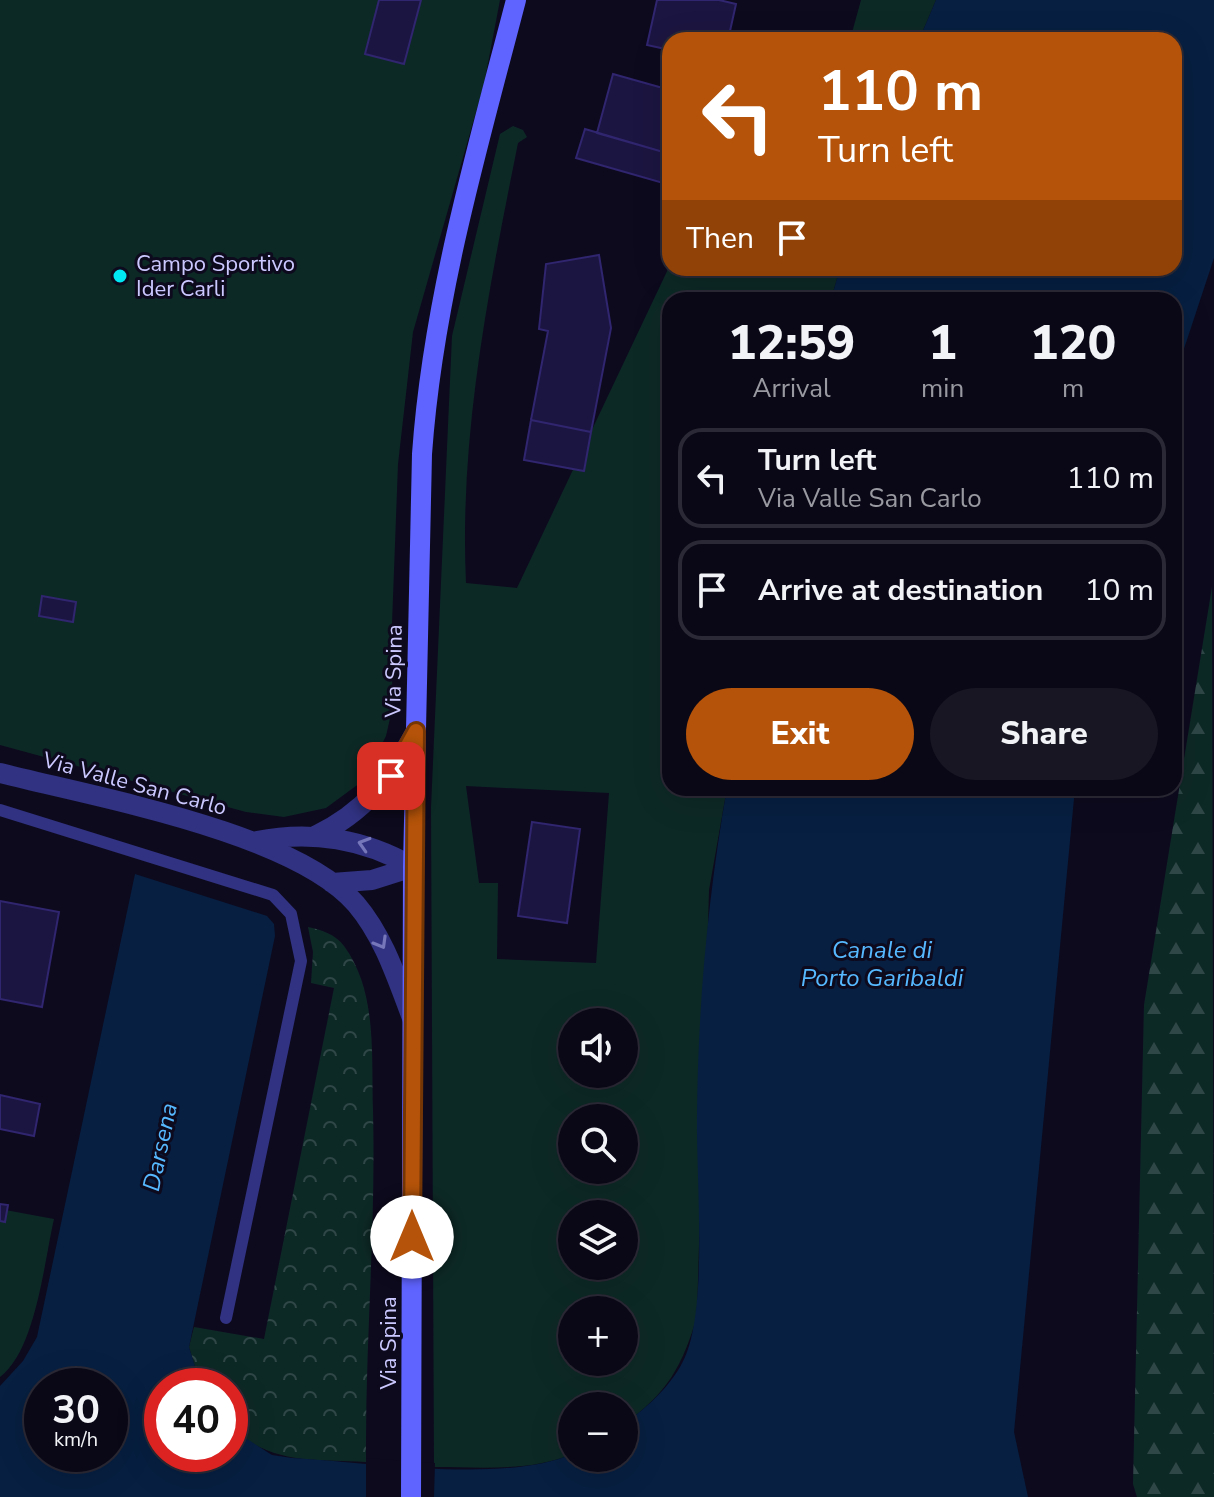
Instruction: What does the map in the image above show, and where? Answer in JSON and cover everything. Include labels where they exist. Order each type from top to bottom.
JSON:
[{"type":"street","name":"Via Spina","points":[[411,1497],[413,867],[422,454],[429,376],[455,233],[516,0]]},
{"type":"street","name":"Via Valle San Carlo","points":[[312,837],[339,824],[373,798],[391,776],[416,731]]},
{"type":"street","name":"Via Valle San Carlo","points":[[0,773],[257,841],[332,883],[355,904],[375,932],[389,956],[413,1021]]},
{"type":"street","name":"Via Valle San Carlo","points":[[257,841],[312,837],[353,841],[384,850],[413,867]]},
{"type":"street","points":[[332,883],[372,880],[413,867]]},
{"type":"lane","points":[[0,810],[229,879],[273,895],[291,914],[301,961],[226,1318]]},
{"type":"green space","points":[[0,0],[500,0],[484,84],[413,332],[398,464],[391,650],[393,705],[386,736],[364,780],[326,808],[284,817],[246,812],[0,745]]},
{"type":"green space","points":[[861,0],[936,0],[922,32],[852,32]]},
{"type":"green space","points":[[513,126],[523,130],[527,137],[518,143],[478,362],[467,472],[466,583],[517,588],[665,276],[838,276],[833,292],[662,292],[662,796],[726,796],[709,890],[697,1316],[679,1364],[662,1390],[638,1414],[638,1392],[558,1392],[558,1459],[539,1464],[487,1468],[434,1467],[431,807],[452,336],[500,134]],"holes":[[[466,786],[609,793],[596,963],[497,959],[498,883],[479,883]]]},
{"type":"green space","points":[[1212,587],[1214,1497],[1137,1497],[1133,1484],[1144,1005],[1178,796],[1182,796],[1182,771]]},
{"type":"green space","points":[[308,927],[337,938],[355,964],[368,1004],[374,1155],[366,1462],[295,1458],[248,1440],[248,1368],[195,1368],[189,1347],[194,1327],[264,1339],[334,988],[311,983],[313,952]]},
{"type":"green space","points":[[0,1209],[54,1219],[30,1326],[12,1364],[0,1377]]},
{"type":"water","points":[[936,0],[1214,0],[1214,258],[1182,355],[1182,292],[833,292],[838,276],[1182,276],[1182,32],[922,32]]},
{"type":"water","name":"Canale di Porto Garibaldi","points":[[726,796],[1074,796],[1014,1432],[1028,1497],[0,1497],[0,1386],[23,1361],[37,1337],[135,874],[267,916],[274,924],[275,936],[189,1347],[195,1368],[144,1368],[144,1472],[248,1472],[248,1440],[272,1455],[292,1458],[473,1470],[510,1468],[558,1458],[558,1472],[638,1472],[638,1413],[659,1394],[680,1367],[692,1334],[696,1306],[699,1274],[699,1033],[705,951]]},
{"type":"pier","points":[[366,1458],[435,1463],[434,1497],[366,1497]]},
{"type":"building","points":[[379,0],[421,0],[404,64],[365,54]]},
{"type":"building","points":[[657,0],[719,0],[736,4],[730,32],[662,32],[662,48],[647,45]]},
{"type":"building","points":[[613,74],[662,88],[662,152],[597,133]]},
{"type":"building","points":[[585,129],[662,152],[662,183],[576,158]]},
{"type":"building","points":[[599,255],[611,328],[591,432],[531,420],[548,331],[539,329],[546,264]]},
{"type":"building","points":[[531,420],[591,432],[584,471],[524,460]]},
{"type":"building","points":[[42,596],[76,602],[73,622],[39,616]]},
{"type":"building","points":[[532,822],[580,829],[567,923],[518,916]]},
{"type":"building","points":[[0,901],[59,912],[42,1007],[0,999]]},
{"type":"building","points":[[0,1095],[40,1104],[34,1136],[0,1129]]},
{"type":"building","points":[[0,1204],[8,1205],[5,1222],[0,1221]]},
{"type":"place","name":"Campo Sportivo Ider Carli","points":[[120,276]]},
{"type":"route","points":[[391,776],[416,731],[412,1237]]},
{"type":"water label","name":"Darsena","points":[[160,1147]]}]
